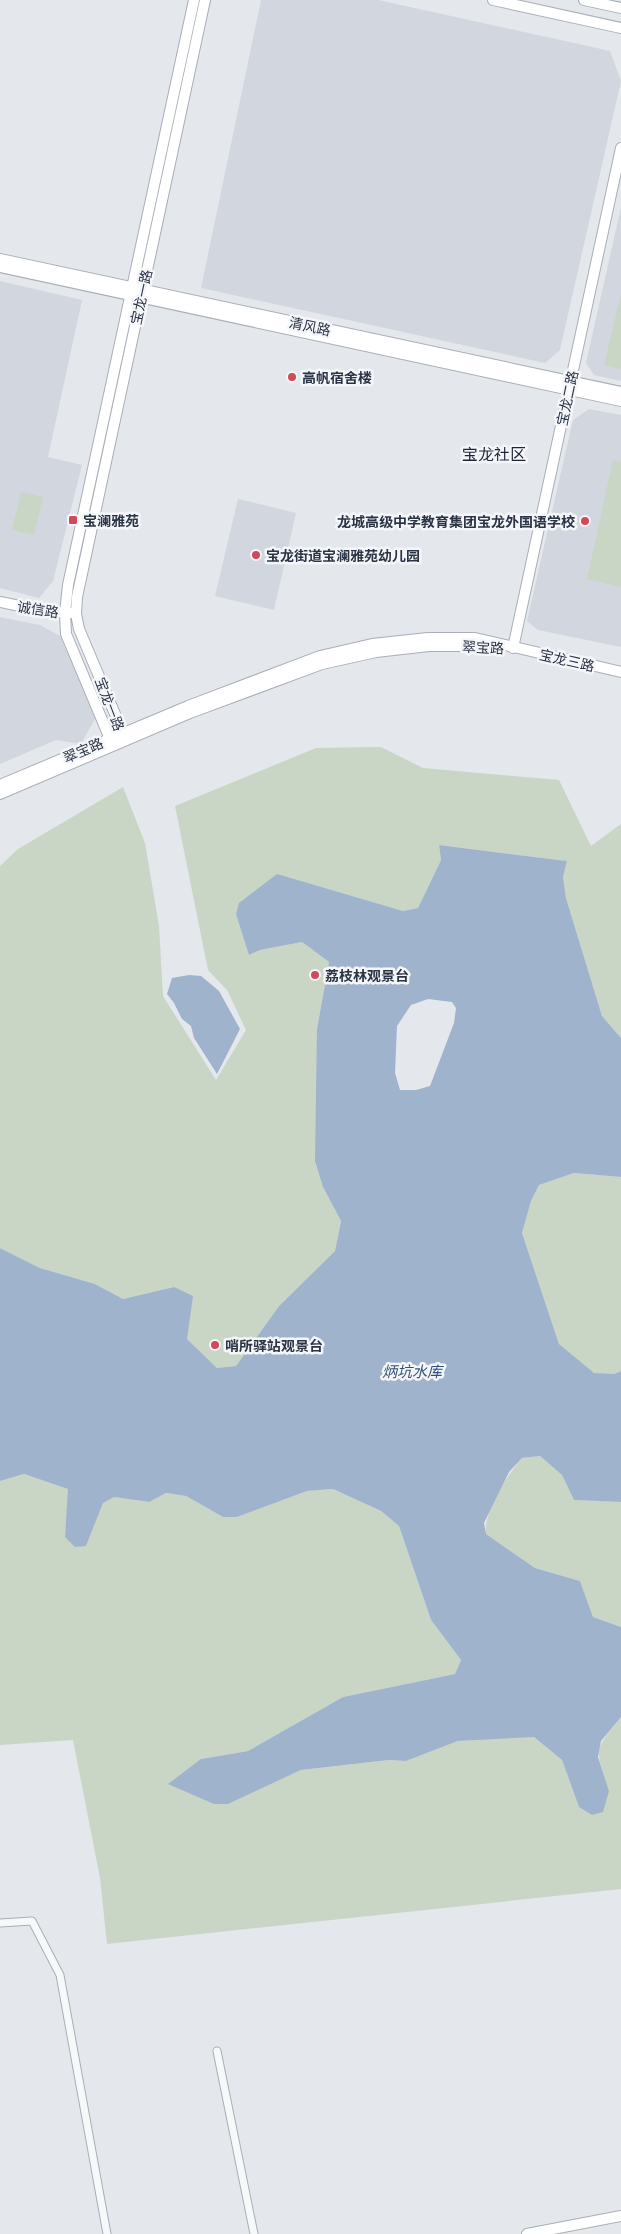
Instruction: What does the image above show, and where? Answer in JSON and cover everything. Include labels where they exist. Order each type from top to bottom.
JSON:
[{"type":"street","name":"宝龙一路","points":[[118,738],[79,629],[76,614],[79,587],[194,0]]},
{"type":"street","name":"宝龙一路","points":[[118,738],[66,634],[64,613],[70,575],[205,0]]},
{"type":"street","points":[[493,0],[621,28]]},
{"type":"street","points":[[584,0],[621,8]]},
{"type":"street","points":[[608,25],[621,33]]},
{"type":"street","name":"宝龙二路","points":[[513,648],[621,148]]},
{"type":"street","name":"清风路","points":[[0,259],[137,293],[569,386],[621,401]]},
{"type":"street","name":"清风路","points":[[0,268],[137,293]]},
{"type":"street","name":"清风路","points":[[569,386],[621,392]]},
{"type":"street","name":"诚信路","points":[[0,602],[44,611],[76,614]]},
{"type":"street","name":"翠宝路","points":[[0,785],[118,738],[322,664],[376,652],[430,646],[475,645],[513,648]]},
{"type":"street","name":"宝龙三路","points":[[513,648],[621,672]]},
{"type":"street","name":"翠宝路","points":[[0,794],[118,738]]},
{"type":"street","points":[[0,1923],[32,1922],[60,1975],[107,2234]]},
{"type":"street","points":[[217,2051],[254,2234]]},
{"type":"street","points":[[527,2234],[621,2216]]},
{"type":"shaded area","points":[[261,0],[378,0],[610,51],[621,81],[560,350],[545,363],[201,288]]},
{"type":"shaded area","points":[[621,207],[621,381],[594,375],[586,363]]},
{"type":"shaded area","points":[[0,281],[82,300],[48,457],[82,465],[53,581],[39,598],[0,588]]},
{"type":"shaded area","name":"龙城高级中学教育集团宝龙外国语学校","points":[[589,409],[621,415],[621,647],[538,630],[527,621],[573,420]]},
{"type":"shaded area","name":"宝龙街道宝澜雅苑幼儿园","points":[[238,499],[296,513],[274,610],[215,596]]},
{"type":"shaded area","points":[[0,617],[40,625],[60,636],[96,717],[81,744],[56,740],[0,764]]},
{"type":"green space","points":[[621,294],[621,369],[604,365]]},
{"type":"green space","points":[[613,460],[621,462],[621,587],[587,579]]},
{"type":"green space","points":[[21,492],[43,497],[34,535],[12,530]]},
{"type":"green space","points":[[381,747],[423,768],[559,780],[591,846],[621,824],[621,1038],[602,1016],[566,898],[563,877],[567,861],[439,845],[441,860],[418,908],[403,911],[277,875],[249,955],[260,950],[302,942],[329,962],[317,1029],[323,1187],[341,1221],[335,1251],[279,1306],[236,1366],[217,1368],[187,1339],[174,1287],[123,1299],[95,1284],[40,1268],[0,1248],[0,866],[18,849],[123,787],[145,843],[159,926],[163,996],[216,1080],[246,1030],[227,990],[208,970],[175,806],[316,748]]},
{"type":"green space","points":[[574,1173],[621,1177],[621,1371],[614,1374],[594,1374],[559,1344],[522,1233],[531,1201],[539,1185]]},
{"type":"green space","points":[[540,1456],[562,1475],[574,1500],[621,1502],[621,1627],[593,1617],[580,1581],[535,1568],[486,1534],[488,1515],[492,1505],[510,1474],[522,1458]]},
{"type":"green space","points":[[24,1474],[69,1489],[65,1537],[86,1546],[103,1502],[114,1497],[148,1502],[166,1493],[186,1496],[223,1517],[237,1517],[307,1491],[333,1489],[381,1511],[399,1526],[431,1620],[461,1660],[455,1674],[343,1697],[248,1751],[201,1759],[228,1804],[301,1770],[389,1760],[406,1761],[458,1741],[534,1737],[562,1760],[579,1807],[609,1791],[599,1758],[599,1751],[605,1737],[621,1717],[621,1889],[107,1944],[100,1878],[73,1740],[0,1745],[0,1481]]},
{"type":"water","name":"炳坑水库","points":[[439,845],[567,861],[563,877],[566,898],[602,1016],[621,1038],[621,1177],[574,1173],[539,1185],[531,1201],[522,1233],[559,1344],[594,1373],[614,1374],[621,1371],[621,1502],[574,1500],[562,1475],[540,1456],[522,1458],[509,1472],[484,1523],[486,1534],[535,1568],[580,1581],[593,1617],[621,1627],[621,1717],[601,1741],[598,1757],[609,1791],[603,1812],[592,1815],[579,1807],[562,1760],[534,1737],[458,1741],[406,1761],[389,1760],[301,1770],[228,1804],[214,1804],[168,1784],[201,1759],[248,1751],[343,1697],[455,1674],[461,1660],[431,1620],[399,1526],[381,1511],[333,1489],[307,1491],[237,1517],[223,1517],[186,1496],[166,1493],[149,1502],[114,1497],[103,1503],[86,1546],[75,1547],[65,1537],[68,1489],[24,1474],[0,1481],[0,1248],[40,1268],[95,1284],[123,1299],[174,1287],[193,1296],[187,1339],[217,1368],[236,1366],[279,1306],[335,1251],[341,1221],[323,1187],[315,1161],[317,1029],[329,962],[302,942],[260,950],[249,955],[236,914],[239,903],[277,874],[403,911],[418,908],[441,860]],"holes":[[[428,999],[452,1002],[456,1008],[454,1023],[430,1086],[416,1090],[400,1090],[395,1073],[397,1026],[411,1005]]]},
{"type":"water","points":[[189,975],[201,976],[219,991],[240,1029],[217,1074],[194,1038],[191,1026],[182,1019],[167,994],[172,978]]},
{"type":"place","name":"高帆宿舍楼","points":[[292,377]]},
{"type":"place","name":"宝澜雅苑","points":[[73,520]]},
{"type":"place","name":"龙城高级中学教育集团宝龙外国语学校","points":[[585,521]]},
{"type":"place","name":"宝龙街道宝澜雅苑幼儿园","points":[[256,555]]},
{"type":"place","name":"荔枝林观景台","points":[[315,975]]},
{"type":"place","name":"哨所驿站观景台","points":[[215,1345]]},
{"type":"district","name":"宝龙社区","points":[[494,454]]}]
